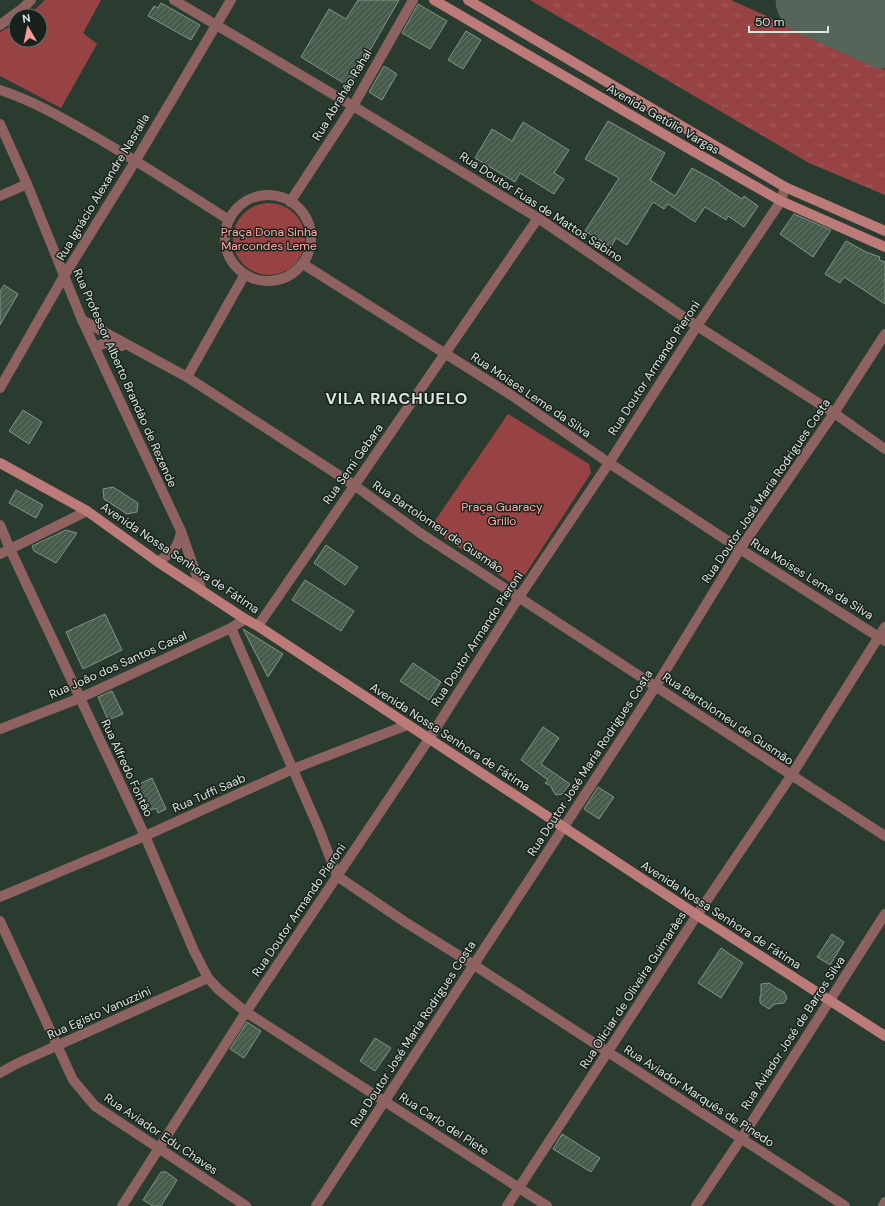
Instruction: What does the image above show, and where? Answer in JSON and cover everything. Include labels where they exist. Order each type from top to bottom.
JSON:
[{"type":"street","points":[[0,25],[23,8],[31,0]]},
{"type":"street","name":"Rua Doutor Fuas de Mattos Sabino","points":[[174,0],[538,218],[697,326],[834,413],[885,449]]},
{"type":"street","name":"Rua Ignácio Alexandre Nasralla","points":[[0,388],[64,276],[136,160],[231,0]]},
{"type":"street","name":"Rua Abrahão Rahal","points":[[290,202],[353,106],[414,0]]},
{"type":"street","name":"Avenida Getúlio Vargas","points":[[434,0],[781,201],[885,248]]},
{"type":"street","name":"Avenida Getúlio Vargas","points":[[468,0],[785,187],[885,231]]},
{"type":"street","points":[[0,90],[21,97],[136,160],[229,220]]},
{"type":"street","name":"Rua Professor Alberto Brandão de Rezende","points":[[0,124],[27,184],[82,320],[181,532],[202,591]]},
{"type":"street","points":[[0,196],[27,184]]},
{"type":"street","name":"Rua Doutor Armando Pieroni","points":[[122,1206],[246,1012],[429,739],[519,597],[781,201],[785,187]]},
{"type":"street","points":[[273,196],[290,202],[308,221],[312,238],[308,256],[303,264],[293,273],[280,280],[262,281],[245,274],[232,262],[227,250],[225,237],[229,220],[240,206],[256,198],[273,196]]},
{"type":"street","name":"Rua Semi Gebara","points":[[258,626],[538,218]]},
{"type":"street","name":"Rua Moises Leme da Silva","points":[[303,264],[511,394],[609,463],[740,549],[882,639]]},
{"type":"street","points":[[187,377],[245,274]]},
{"type":"street","name":"Rua Bartolomeu de Gusmão","points":[[82,320],[187,377],[354,485],[420,533],[885,836]]},
{"type":"street","name":"Rua Doutor José Maria Rodrigues Costa","points":[[316,1206],[656,686],[740,549],[834,413],[885,334]]},
{"type":"street","name":"Rua Bartolomeu de Gusmão","points":[[95,347],[100,344],[109,343],[134,348]]},
{"type":"street","name":"Avenida Nossa Senhora de Fátima","points":[[0,463],[88,511],[158,562],[244,619],[258,626],[697,915],[885,1036]]},
{"type":"street","points":[[0,554],[88,511]]},
{"type":"street","name":"Rua Alfredo Fontão","points":[[0,525],[145,836],[194,951],[208,978],[219,990],[246,1012]]},
{"type":"street","points":[[158,562],[173,551],[179,543],[181,532]]},
{"type":"street","name":"Rua João dos Santos Casal","points":[[0,729],[80,698],[231,628],[244,619]]},
{"type":"street","name":"Rua Oliciar de Oliveira Guimarães","points":[[507,1206],[697,915],[882,639],[885,627]]},
{"type":"street","points":[[231,628],[338,876]]},
{"type":"street","name":"Rua Tuffi Saab","points":[[0,897],[145,836],[293,769],[407,725]]},
{"type":"street","name":"Rua Aviador Marquês de Pinedo","points":[[338,876],[405,922],[474,964],[845,1206]]},
{"type":"street","name":"Rua Aviador José de Barros Silva","points":[[696,1206],[741,1139],[829,999],[885,914]]},
{"type":"street","name":"Rua Aviador Edu Chaves","points":[[0,921],[73,1080],[95,1106],[246,1206]]},
{"type":"street","name":"Rua Egisto Vanuzzini","points":[[0,1073],[16,1064],[208,978]]},
{"type":"street","name":"Rua Carlo del Plete","points":[[246,1012],[547,1206]]},
{"type":"street","points":[[883,1206],[885,1202]]},
{"type":"green space","points":[[45,0],[101,0],[83,33],[97,44],[61,108],[0,76],[0,32],[8,28],[8,48],[48,48],[48,8],[36,8]]},
{"type":"green space","points":[[530,0],[731,0],[885,70],[885,195],[809,163]]},
{"type":"green space","name":"Praça Dona Sinha Marcondes Leme","points":[[269,203],[289,209],[299,219],[305,239],[299,259],[289,269],[269,275],[249,269],[239,259],[233,239],[239,219],[249,209]]},
{"type":"green space","name":"Praça Guaracy Grillo","points":[[508,414],[589,464],[591,473],[517,587],[430,528]]},
{"type":"building","points":[[358,0],[399,0],[351,83],[345,84],[301,57],[329,9],[346,19]]},
{"type":"building","points":[[161,3],[200,25],[191,40],[148,16],[154,6],[158,8]]},
{"type":"building","points":[[418,4],[447,21],[430,49],[402,33]]},
{"type":"building","points":[[466,31],[481,40],[463,69],[448,60]]},
{"type":"building","points":[[384,66],[397,74],[382,100],[369,92]]},
{"type":"building","points":[[608,121],[665,153],[650,180],[675,196],[692,168],[719,183],[742,199],[744,196],[758,206],[744,227],[728,216],[726,220],[705,207],[695,222],[668,204],[664,209],[653,202],[627,245],[616,238],[611,247],[585,231],[619,178],[585,159]]},
{"type":"building","points":[[523,122],[569,150],[554,173],[564,179],[554,194],[520,173],[515,182],[475,158],[492,129],[512,141]]},
{"type":"building","points":[[794,214],[831,230],[813,257],[780,234]]},
{"type":"building","points":[[846,241],[866,252],[880,257],[879,260],[885,262],[885,304],[844,277],[840,283],[825,274]]},
{"type":"building","points":[[4,285],[18,294],[0,325],[0,291]]},
{"type":"building","points":[[23,410],[42,422],[29,444],[9,431]]},
{"type":"building","points":[[113,487],[138,503],[137,512],[127,514],[104,499],[103,489]]},
{"type":"building","points":[[16,490],[43,505],[36,518],[9,503]]},
{"type":"building","points":[[66,530],[77,533],[56,563],[34,551],[32,546]]},
{"type":"building","points":[[326,545],[358,567],[345,585],[314,563]]},
{"type":"building","points":[[305,580],[354,611],[341,631],[292,600]]},
{"type":"building","points":[[105,614],[122,650],[83,669],[66,632]]},
{"type":"building","points":[[243,629],[283,654],[268,677]]},
{"type":"building","points":[[413,663],[441,682],[429,700],[400,681]]},
{"type":"building","points":[[112,691],[123,714],[108,720],[98,697]]},
{"type":"building","points":[[543,727],[559,738],[541,764],[570,784],[562,794],[556,795],[551,786],[545,783],[548,780],[521,760]]},
{"type":"building","points":[[152,778],[166,809],[158,813],[156,808],[149,811],[137,785]]},
{"type":"building","points":[[598,787],[614,797],[599,819],[584,809]]},
{"type":"building","points":[[832,934],[844,942],[830,965],[817,957]]},
{"type":"building","points":[[721,948],[743,963],[721,998],[698,983]]},
{"type":"building","points":[[769,983],[784,992],[787,998],[784,1003],[775,1004],[769,1009],[760,1003],[760,996],[761,984]]},
{"type":"building","points":[[247,1022],[261,1031],[244,1058],[230,1049]]},
{"type":"building","points":[[375,1038],[391,1048],[375,1071],[360,1061]]},
{"type":"building","points":[[562,1134],[600,1158],[591,1172],[553,1149]]},
{"type":"building","points":[[161,1172],[166,1172],[177,1180],[161,1206],[153,1206],[143,1200]]},
{"type":"runway","points":[[811,0],[885,33]]},
{"type":"district","name":"VILA RIACHUELO","points":[[397,398]]}]
